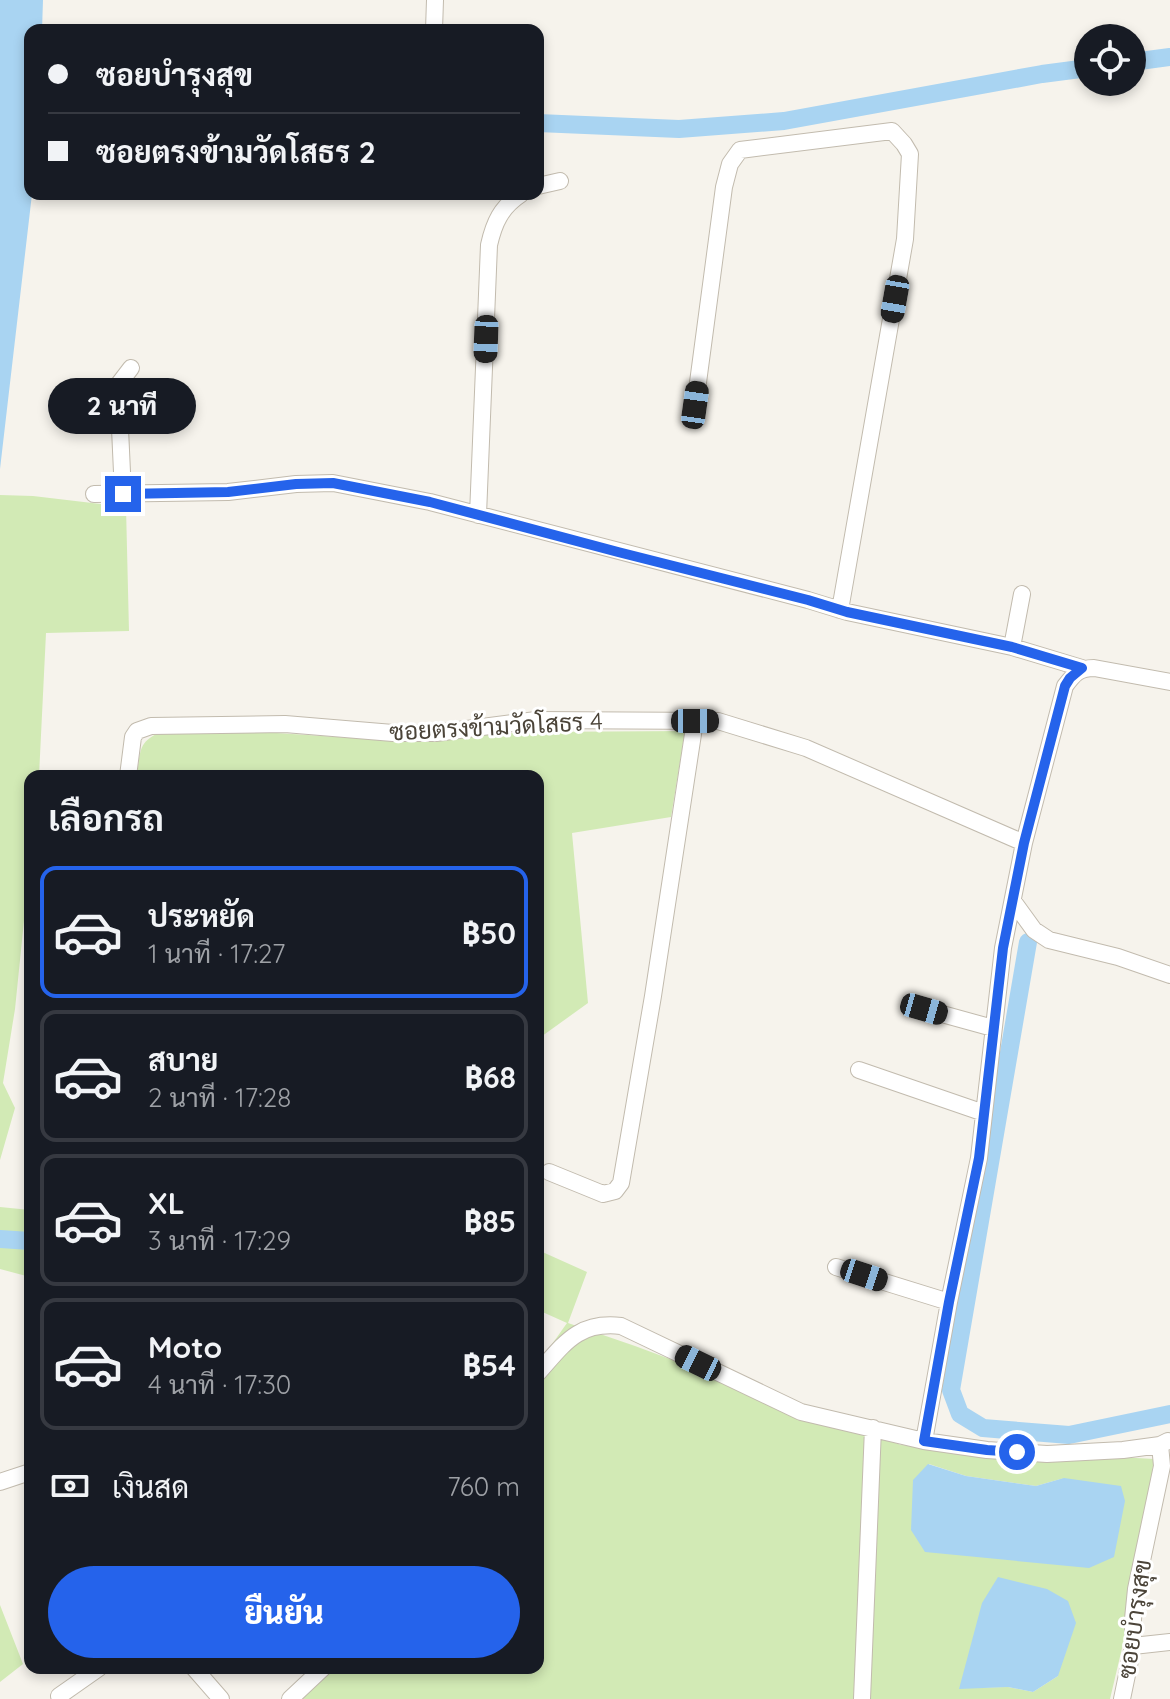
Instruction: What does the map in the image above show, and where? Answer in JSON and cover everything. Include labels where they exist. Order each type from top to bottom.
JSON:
[{"type":"street","points":[[434,24],[435,0]]},
{"type":"street","points":[[695,405],[724,187],[730,164],[740,150],[892,131],[910,154],[905,239],[840,610]]},
{"type":"street","points":[[544,185],[560,181]]},
{"type":"street","points":[[478,515],[489,245],[495,221],[512,200]]},
{"type":"street","points":[[123,494],[118,385],[131,368]]},
{"type":"street","points":[[94,494],[228,492],[333,483],[430,502],[840,610],[1012,647],[1082,668],[1170,682]]},
{"type":"street","points":[[1012,647],[1022,594]]},
{"type":"street","points":[[924,1441],[979,1158],[1003,948],[1024,843],[1065,686],[1082,668]]},
{"type":"street","name":"ซอยตรงข้ามวัดโสธร 4","points":[[129,770],[133,737],[137,731],[151,726],[285,724],[393,733],[436,733],[536,720],[718,721],[806,748],[1024,843]]},
{"type":"street","points":[[549,1172],[603,1194],[615,1191],[621,1183],[695,721]]},
{"type":"street","points":[[1013,901],[1034,930],[1049,940],[1118,957],[1170,975]]},
{"type":"street","points":[[924,1009],[993,1028]]},
{"type":"street","points":[[859,1070],[984,1113]]},
{"type":"street","points":[[836,1267],[949,1302]]},
{"type":"street","name":"ซอยบำรุงสุข","points":[[544,1366],[569,1338],[581,1330],[621,1326],[801,1412],[924,1441],[1047,1454],[1123,1450],[1165,1443],[1136,1589],[1133,1646],[1122,1699]]},
{"type":"street","points":[[862,1699],[873,1428]]},
{"type":"street","points":[[0,1482],[24,1474]]},
{"type":"street","points":[[1133,1646],[1170,1642]]},
{"type":"street","points":[[59,1696],[90,1674]]},
{"type":"street","points":[[199,1674],[221,1699]]},
{"type":"street","points":[[290,1699],[317,1674]]},
{"type":"green space","points":[[0,495],[126,507],[129,631],[46,633],[39,770],[24,770],[24,921],[3,1083],[15,1108],[0,1160]]},
{"type":"green space","points":[[172,726],[368,739],[536,732],[685,731],[671,817],[572,833],[588,1003],[544,1035],[544,770],[138,770],[141,749],[154,736]]},
{"type":"green space","points":[[0,1207],[24,1209],[24,1275],[0,1269]]},
{"type":"green space","points":[[544,1253],[587,1272],[568,1323],[901,1445],[1154,1459],[1136,1589],[1110,1699],[290,1699],[309,1674],[544,1674],[544,1356],[567,1323],[544,1313]],"holes":[[[929,1464],[966,1476],[1036,1486],[1064,1478],[911,1530]],[[1058,1676],[1033,1692],[1008,1687],[959,1688]]]},
{"type":"green space","points":[[0,1605],[23,1664],[0,1682]]},
{"type":"water","points":[[0,0],[43,0],[42,24],[24,24],[24,200],[31,200],[0,469]]},
{"type":"water","points":[[928,1464],[966,1476],[1036,1486],[1064,1478],[1121,1486],[1125,1501],[1114,1557],[1089,1568],[925,1552],[911,1530],[913,1480]]},
{"type":"water","points":[[998,1577],[1047,1589],[1068,1601],[1076,1623],[1058,1676],[1033,1692],[1008,1687],[959,1689],[982,1603]]},
{"type":"waterway","points":[[1146,60],[1170,57]]},
{"type":"waterway","points":[[544,123],[679,129],[784,121],[1074,70]]},
{"type":"waterway","points":[[1028,942],[951,1390],[960,1414],[983,1428],[1069,1435],[1170,1414]]},
{"type":"waterway","points":[[0,1239],[24,1241]]},
{"type":"route","points":[[123,494],[228,492],[333,483],[430,502],[847,612],[1012,647],[1082,668],[1065,686],[1024,843],[1003,948],[979,1158],[924,1441],[1017,1452]]}]
